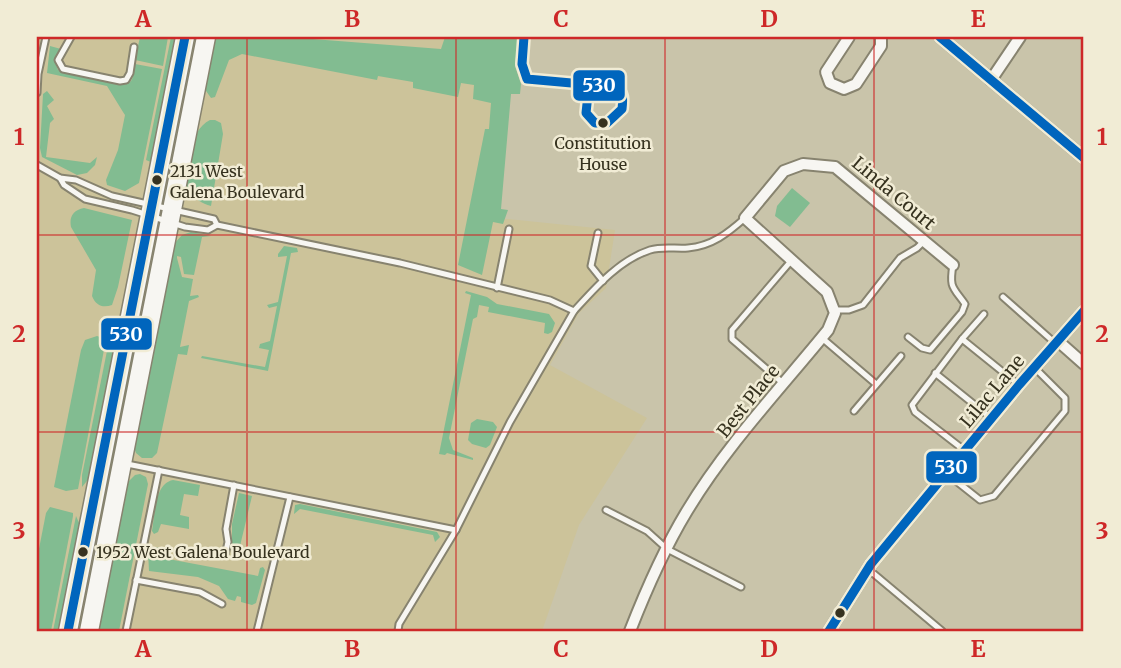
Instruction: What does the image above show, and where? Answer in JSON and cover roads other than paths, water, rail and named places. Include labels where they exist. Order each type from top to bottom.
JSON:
[{"type":"main road","points":[[68,631],[185,37]]},
{"type":"main road","points":[[91,625],[206,37]]},
{"type":"main road","points":[[91,625],[89,587],[101,521],[92,506]]},
{"type":"street","points":[[849,37],[826,72],[830,83],[845,89],[856,85],[881,47],[881,37]]},
{"type":"street","points":[[940,37],[1084,158]]},
{"type":"street","points":[[991,80],[1020,37]]},
{"type":"street","name":"Linda Court","points":[[745,218],[784,171],[803,164],[835,167],[953,265]]},
{"type":"street","points":[[745,218],[827,292],[834,310]]},
{"type":"street","name":"Best Place","points":[[630,631],[648,585],[688,510],[739,439],[828,330],[834,310]]},
{"type":"street","name":"Lilac Lane","points":[[829,631],[868,569],[964,450],[1084,311]]},
{"type":"street","points":[[1057,342],[1084,364]]},
{"type":"lane","points":[[37,93],[46,37]]},
{"type":"lane","points":[[71,37],[58,60],[63,69],[120,81],[126,80],[130,73],[134,47]]},
{"type":"lane","points":[[524,37],[522,66],[527,79],[616,87],[622,92],[622,109],[607,123],[595,123],[586,113],[589,85]]},
{"type":"lane","points":[[37,165],[60,178],[76,180],[112,196],[208,230],[217,225],[400,263],[550,300],[574,311]]},
{"type":"lane","points":[[60,178],[64,185],[85,199],[152,210],[171,216],[214,219],[217,225]]},
{"type":"lane","points":[[398,631],[399,624],[456,530],[504,434],[574,311],[613,272],[649,250],[707,245],[726,235],[745,218]]},
{"type":"lane","points":[[497,288],[509,229]]},
{"type":"lane","points":[[598,233],[591,266],[603,281]]},
{"type":"lane","points":[[834,310],[849,310],[863,305],[900,258],[924,241]]},
{"type":"lane","points":[[784,384],[733,339],[732,330],[792,260]]},
{"type":"lane","points":[[908,337],[922,348],[930,350],[962,312],[965,304],[951,285],[953,265]]},
{"type":"lane","points":[[1003,298],[1057,342]]},
{"type":"lane","points":[[964,450],[915,412],[912,405],[984,314]]},
{"type":"lane","points":[[822,338],[876,384]]},
{"type":"lane","points":[[962,339],[1019,385]]},
{"type":"lane","points":[[854,411],[901,356]]},
{"type":"lane","points":[[946,473],[980,499],[995,496],[1065,411],[1065,398],[1034,368]]},
{"type":"lane","points":[[935,373],[992,418]]},
{"type":"lane","points":[[124,463],[456,530]]},
{"type":"lane","points":[[126,631],[159,470]]},
{"type":"lane","points":[[225,555],[228,542],[226,529],[234,485]]},
{"type":"lane","points":[[257,631],[290,496]]},
{"type":"lane","points":[[606,510],[647,531],[667,549],[741,587]]},
{"type":"lane","points":[[868,569],[942,631]]},
{"type":"lane","points":[[136,580],[200,592],[222,604]]},
{"type":"place","name":"Constitution House","points":[[603,123]]},
{"type":"place","name":"2131 West Galena Boulevard","points":[[157,180]]},
{"type":"place","name":"1952 West Galena Boulevard","points":[[83,552]]}]
